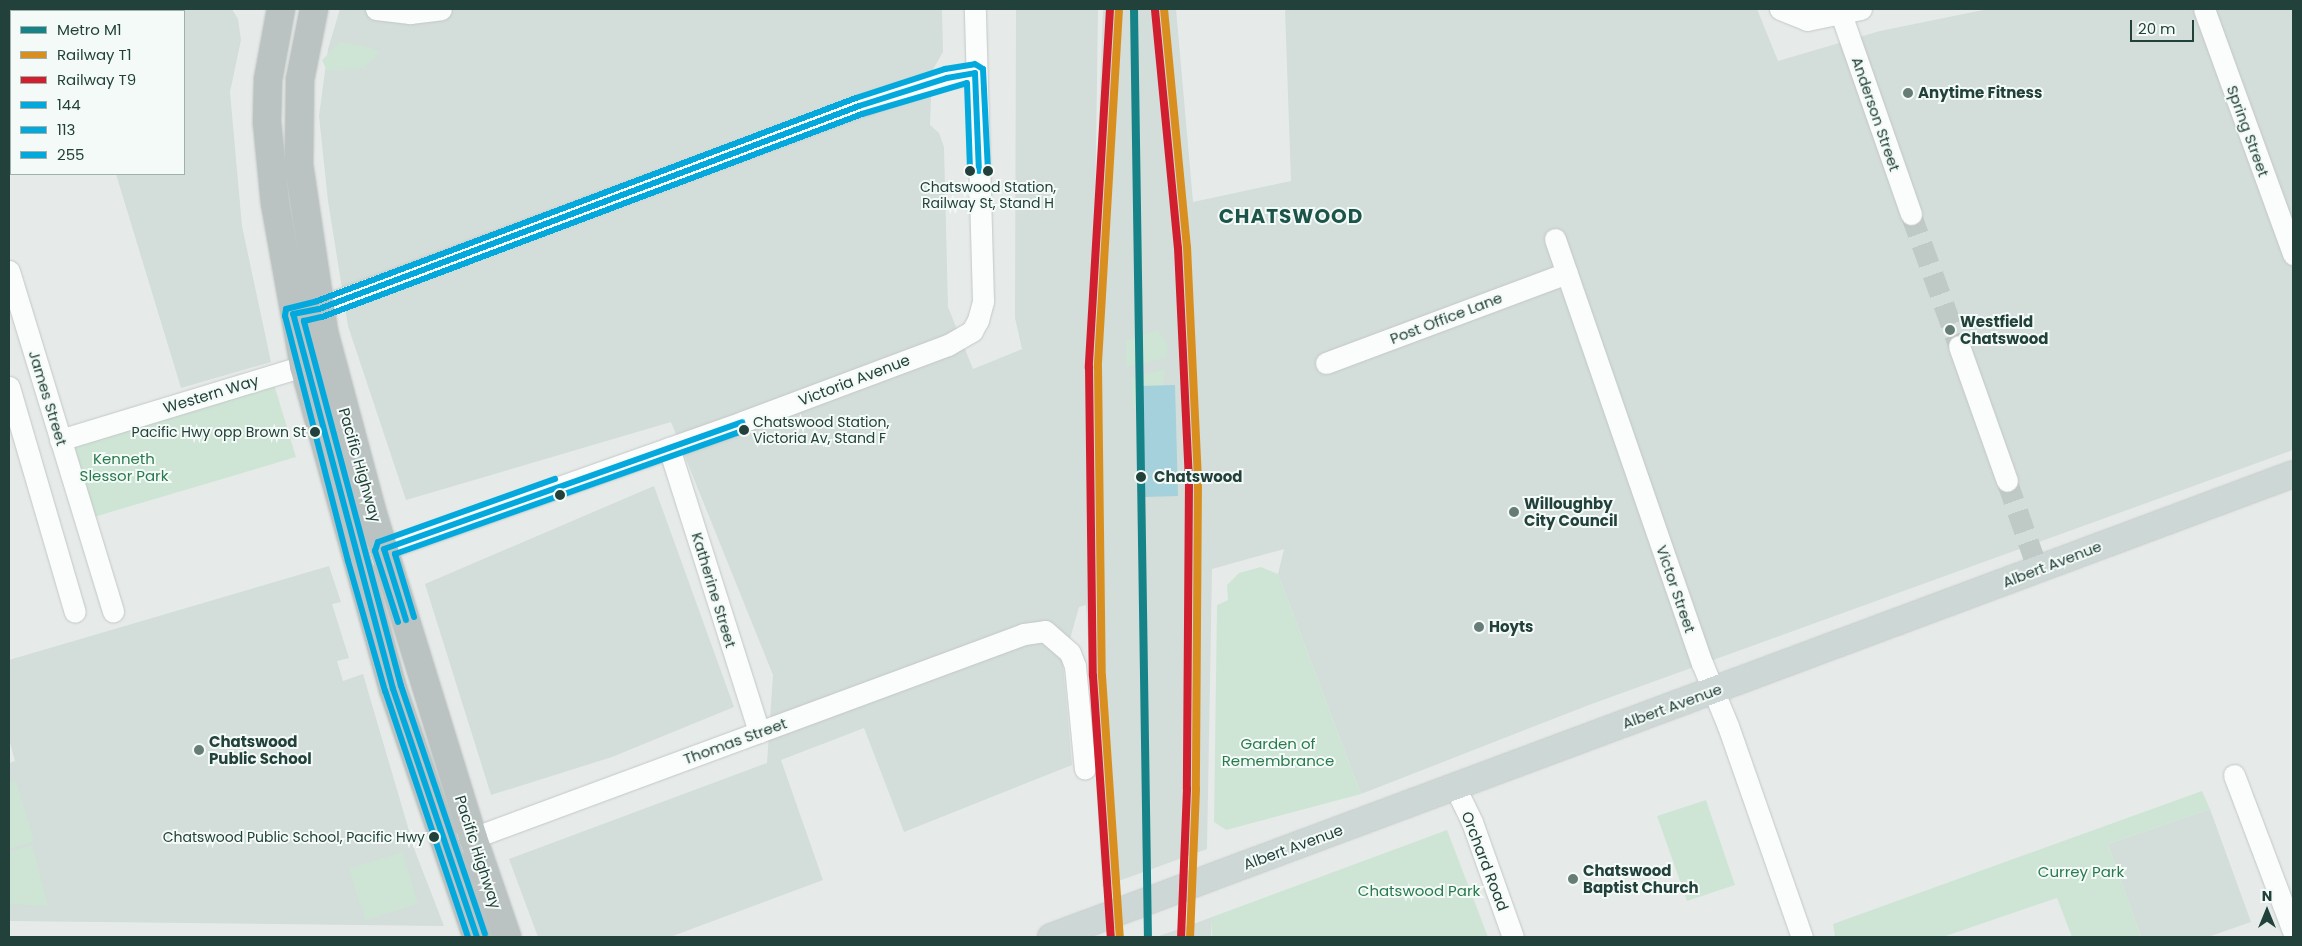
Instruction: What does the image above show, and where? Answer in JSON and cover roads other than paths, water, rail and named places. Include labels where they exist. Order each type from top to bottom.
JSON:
[{"type":"highway","name":"Pacific Highway","points":[[281,9],[268,80],[267,122],[306,312],[384,549],[473,838],[507,937]]},
{"type":"highway","name":"Pacific Highway","points":[[314,9],[300,80],[299,146],[303,203],[306,312],[304,366],[356,559],[445,848],[477,937]]},
{"type":"main road","name":"Albert Avenue","points":[[1051,937],[2293,474]]},
{"type":"street","points":[[376,9],[410,13],[441,9]]},
{"type":"street","points":[[306,312],[859,106],[947,78],[976,73],[975,9]]},
{"type":"street","points":[[1780,9],[1800,19],[1851,12]]},
{"type":"street","name":"Spring Street","points":[[2204,9],[2293,254]]},
{"type":"street","name":"Anderson Street","points":[[1851,12],[1911,214]]},
{"type":"street","name":"Victoria Avenue","points":[[356,559],[669,448],[964,338],[978,320],[982,301],[976,73]]},
{"type":"street","name":"Victor Street","points":[[1555,239],[1802,937]]},
{"type":"street","name":"James Street","points":[[9,271],[113,611]]},
{"type":"street","name":"Post Office Lane","points":[[1326,363],[1567,273]]},
{"type":"street","points":[[1959,346],[2007,481]]},
{"type":"street","name":"Western Way","points":[[60,440],[304,366]]},
{"type":"street","points":[[9,387],[18,453],[75,612]]},
{"type":"street","name":"Katherine Street","points":[[669,448],[759,732]]},
{"type":"street","name":"Thomas Street","points":[[445,848],[1024,634],[1045,631],[1070,653],[1075,666],[1086,769]]},
{"type":"street","points":[[2234,775],[2293,932]]},
{"type":"street","name":"Orchard Road","points":[[1455,787],[1472,822],[1513,937]]},
{"type":"water","points":[[1175,385],[1178,496],[1144,497],[1140,386]]},
{"type":"tunnel","points":[[1911,214],[1959,346]]},
{"type":"tunnel","points":[[2007,481],[2038,569]]},
{"type":"metro line","name":"M1","points":[[1134,9],[1148,937]]},
{"type":"rail line","name":"T9","points":[[1110,9],[1089,367],[1093,676],[1111,937]]},
{"type":"rail line","name":"T1","points":[[1119,9],[1098,367],[1102,676],[1120,937]]},
{"type":"rail line","name":"T1","points":[[1164,9],[1187,247],[1198,480],[1196,789],[1190,937]]},
{"type":"rail line","name":"T9","points":[[1155,10],[1178,248],[1189,480],[1187,789],[1181,937]]},
{"type":"place","name":"Anytime Fitness","points":[[1908,93]]},
{"type":"place","name":"Chatswood Station, Railway St, Stand H","points":[[988,171]]},
{"type":"place","name":"Westfield Chatswood","points":[[1950,330]]},
{"type":"place","name":"Chatswood Station, Victoria Av, Stand F","points":[[744,430]]},
{"type":"place","name":"Pacific Hwy opp Brown St","points":[[315,432]]},
{"type":"place","name":"Chatswood","points":[[1141,477]]},
{"type":"place","name":"Willoughby City Council","points":[[1514,512]]},
{"type":"place","name":"Hoyts","points":[[1479,627]]},
{"type":"place","name":"Chatswood Public School","points":[[199,750]]},
{"type":"place","name":"Chatswood Public School, Pacific Hwy","points":[[434,837]]},
{"type":"place","name":"Chatswood Baptist Church","points":[[1573,879]]},
{"type":"district","name":"CHATSWOOD","points":[[1291,216]]},
{"type":"park label","name":"Kenneth Slessor Park","points":[[124,466]]},
{"type":"park label","name":"Garden of Remembrance","points":[[1278,752]]},
{"type":"park label","name":"Currey Park","points":[[2081,872]]},
{"type":"park label","name":"Chatswood Park","points":[[1419,891]]}]
